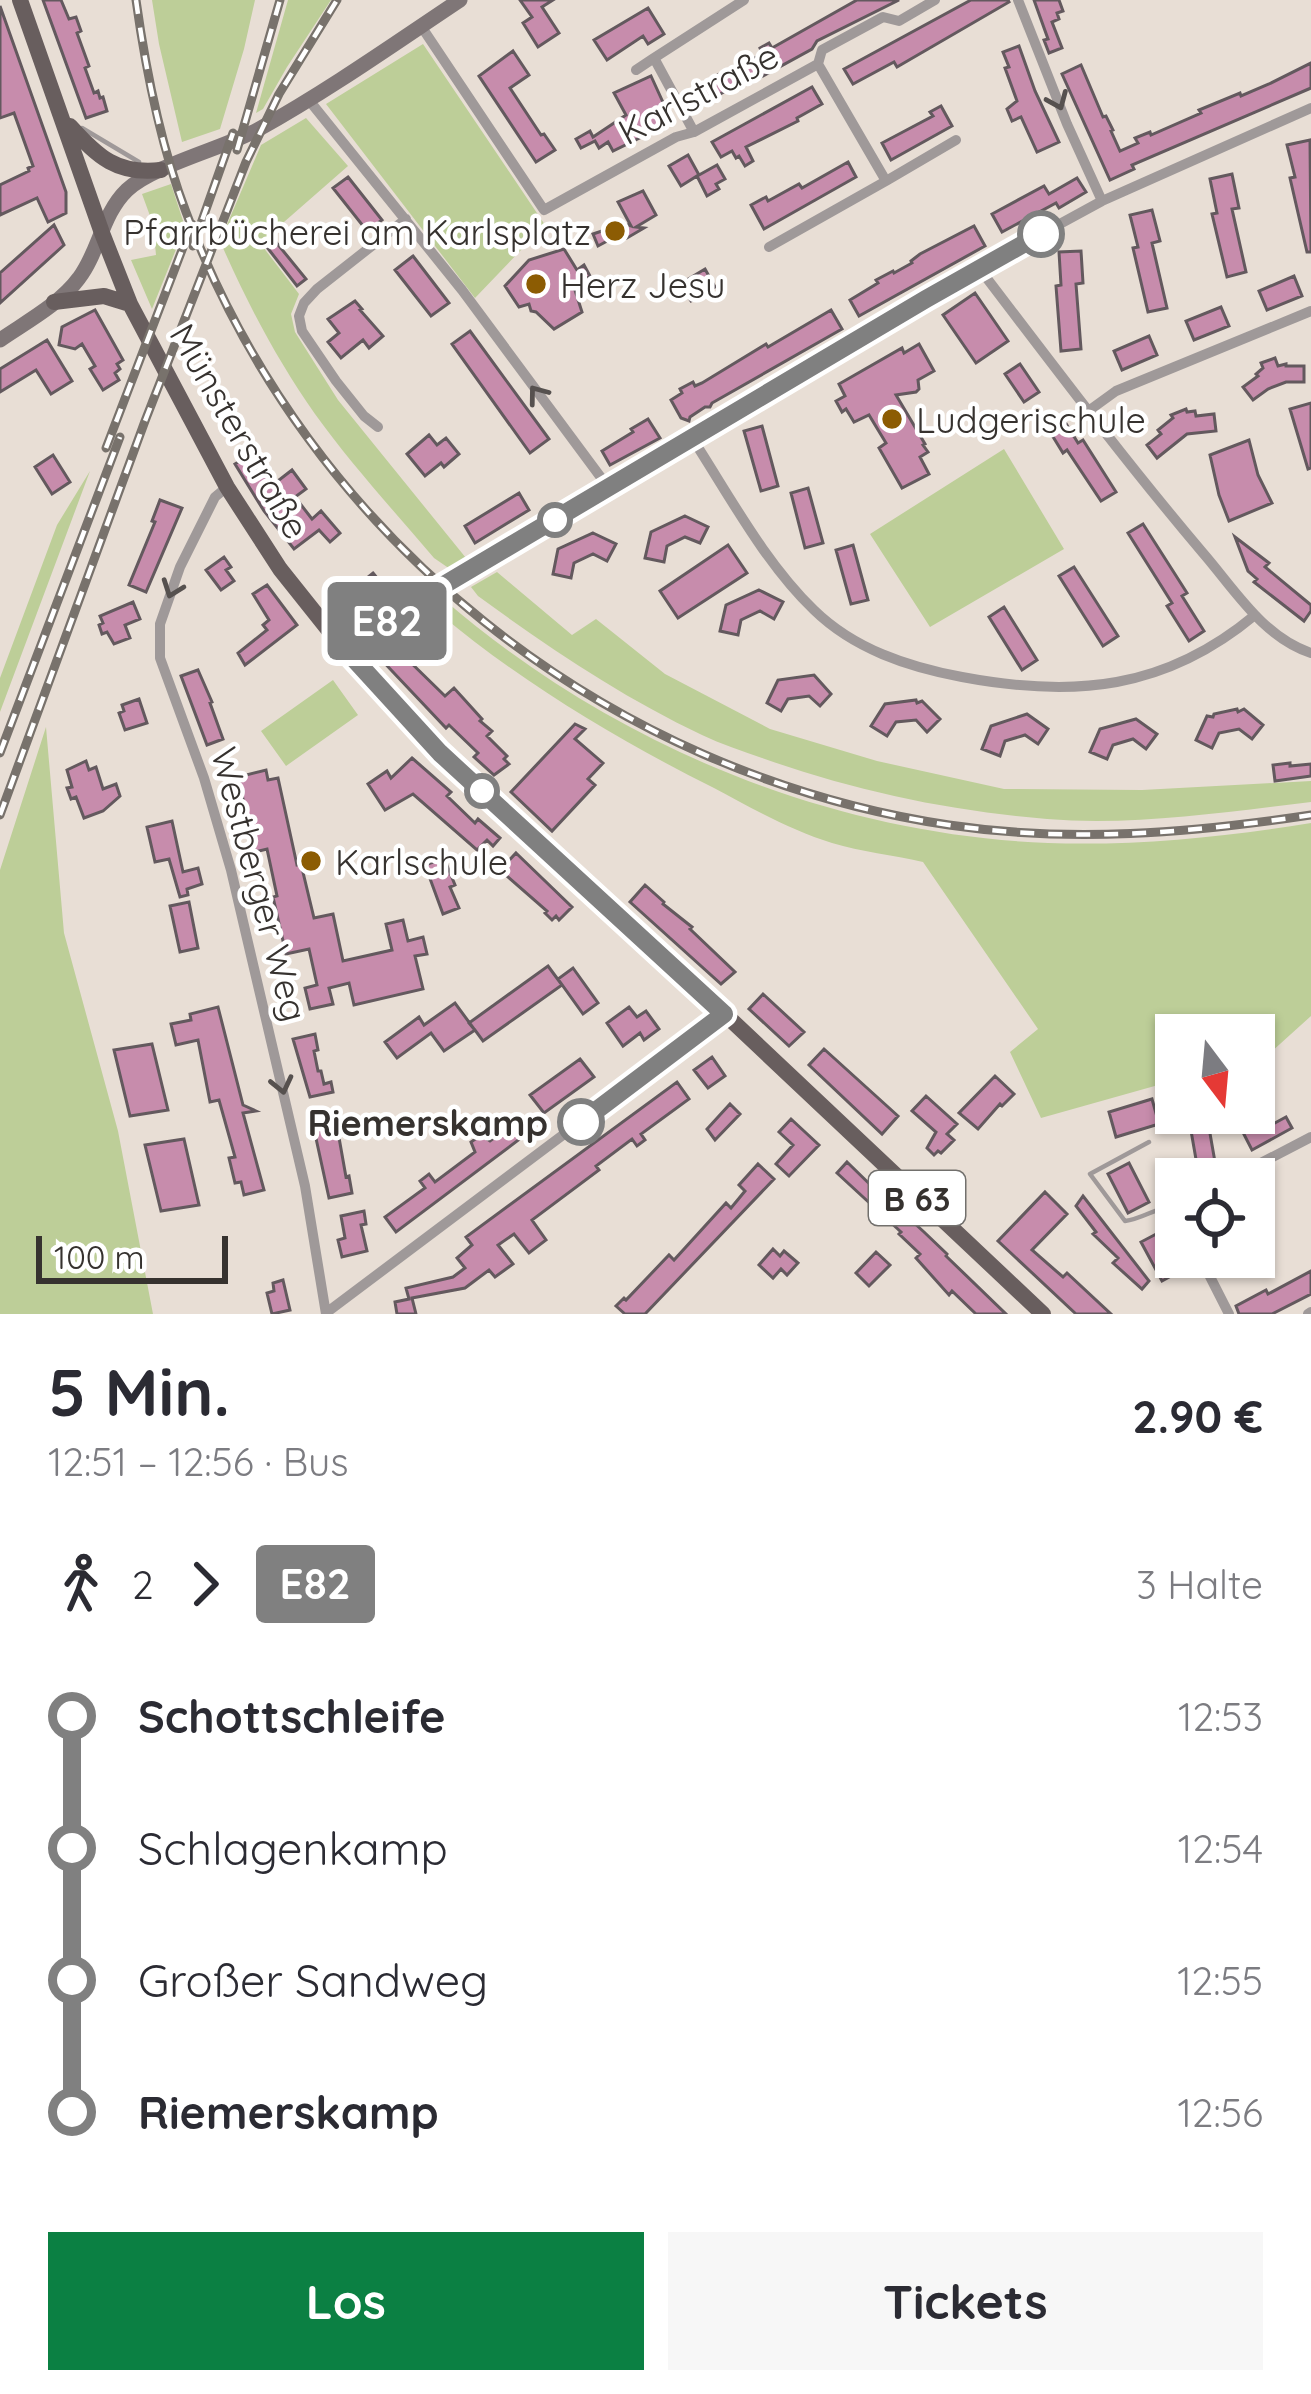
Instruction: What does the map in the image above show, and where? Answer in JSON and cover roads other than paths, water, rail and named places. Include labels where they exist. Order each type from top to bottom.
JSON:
[{"type":"main road","name":"Münsterstraße","points":[[20,0],[130,304],[226,487],[280,568],[344,648],[440,753],[1043,1314]]},
{"type":"main road","points":[[0,340],[77,281],[125,191],[161,170],[257,130],[460,0]]},
{"type":"main road","points":[[63,118],[115,166],[137,172],[161,170]]},
{"type":"main road","points":[[54,302],[104,296],[130,304]]},
{"type":"street","points":[[636,70],[744,0]]},
{"type":"street","name":"Karlstraße","points":[[421,26],[544,210],[818,64],[821,50],[883,17],[898,21],[935,0]]},
{"type":"street","points":[[1018,0],[1102,201]]},
{"type":"street","points":[[654,58],[694,132]]},
{"type":"street","points":[[818,64],[886,181]]},
{"type":"street","points":[[308,99],[406,219],[608,488]]},
{"type":"street","points":[[344,648],[980,268],[1102,201],[1311,108]]},
{"type":"street","points":[[769,247],[956,140]]},
{"type":"street","points":[[377,427],[336,381],[302,331],[299,316],[317,289],[406,219]]},
{"type":"street","points":[[980,268],[1144,484],[1255,614],[1282,638],[1311,653]]},
{"type":"street","points":[[1088,412],[1115,391],[1311,311]]},
{"type":"street","points":[[692,438],[796,591],[837,630],[907,664],[994,683],[1086,687],[1184,662],[1229,636],[1255,614]]},
{"type":"street","name":"Westberger Weg","points":[[226,487],[215,496],[180,567],[160,624],[160,658],[231,870],[305,1186],[326,1313]]},
{"type":"street","points":[[326,1313],[724,1014]]},
{"type":"street","points":[[1270,1158],[1311,1137]]},
{"type":"street","points":[[1211,1278],[1229,1314]]},
{"type":"lane","points":[[1149,1142],[1090,1174],[1124,1221],[1155,1212]]},
{"type":"railway","points":[[136,0],[155,108],[186,212],[239,330],[308,438],[390,536],[484,622],[589,695],[702,754],[823,797],[949,825],[1040,834],[1130,834],[1311,815]]},
{"type":"railway","points":[[237,150],[280,0]]},
{"type":"railway","points":[[0,815],[246,162],[279,94],[337,0]]},
{"type":"railway","points":[[193,246],[233,133]]},
{"type":"railway","points":[[106,448],[192,224]]},
{"type":"railway","points":[[0,753],[120,437]]},
{"type":"place","name":"Pfarrbücherei am Karlsplatz","points":[[615,231]]},
{"type":"place","name":"Herz Jesu","points":[[536,284]]},
{"type":"place","name":"Ludgerischule","points":[[892,419]]},
{"type":"place","name":"Karlschule","points":[[311,861]]},
{"type":"place","name":"Riemerskamp","points":[[581,1122]]}]
